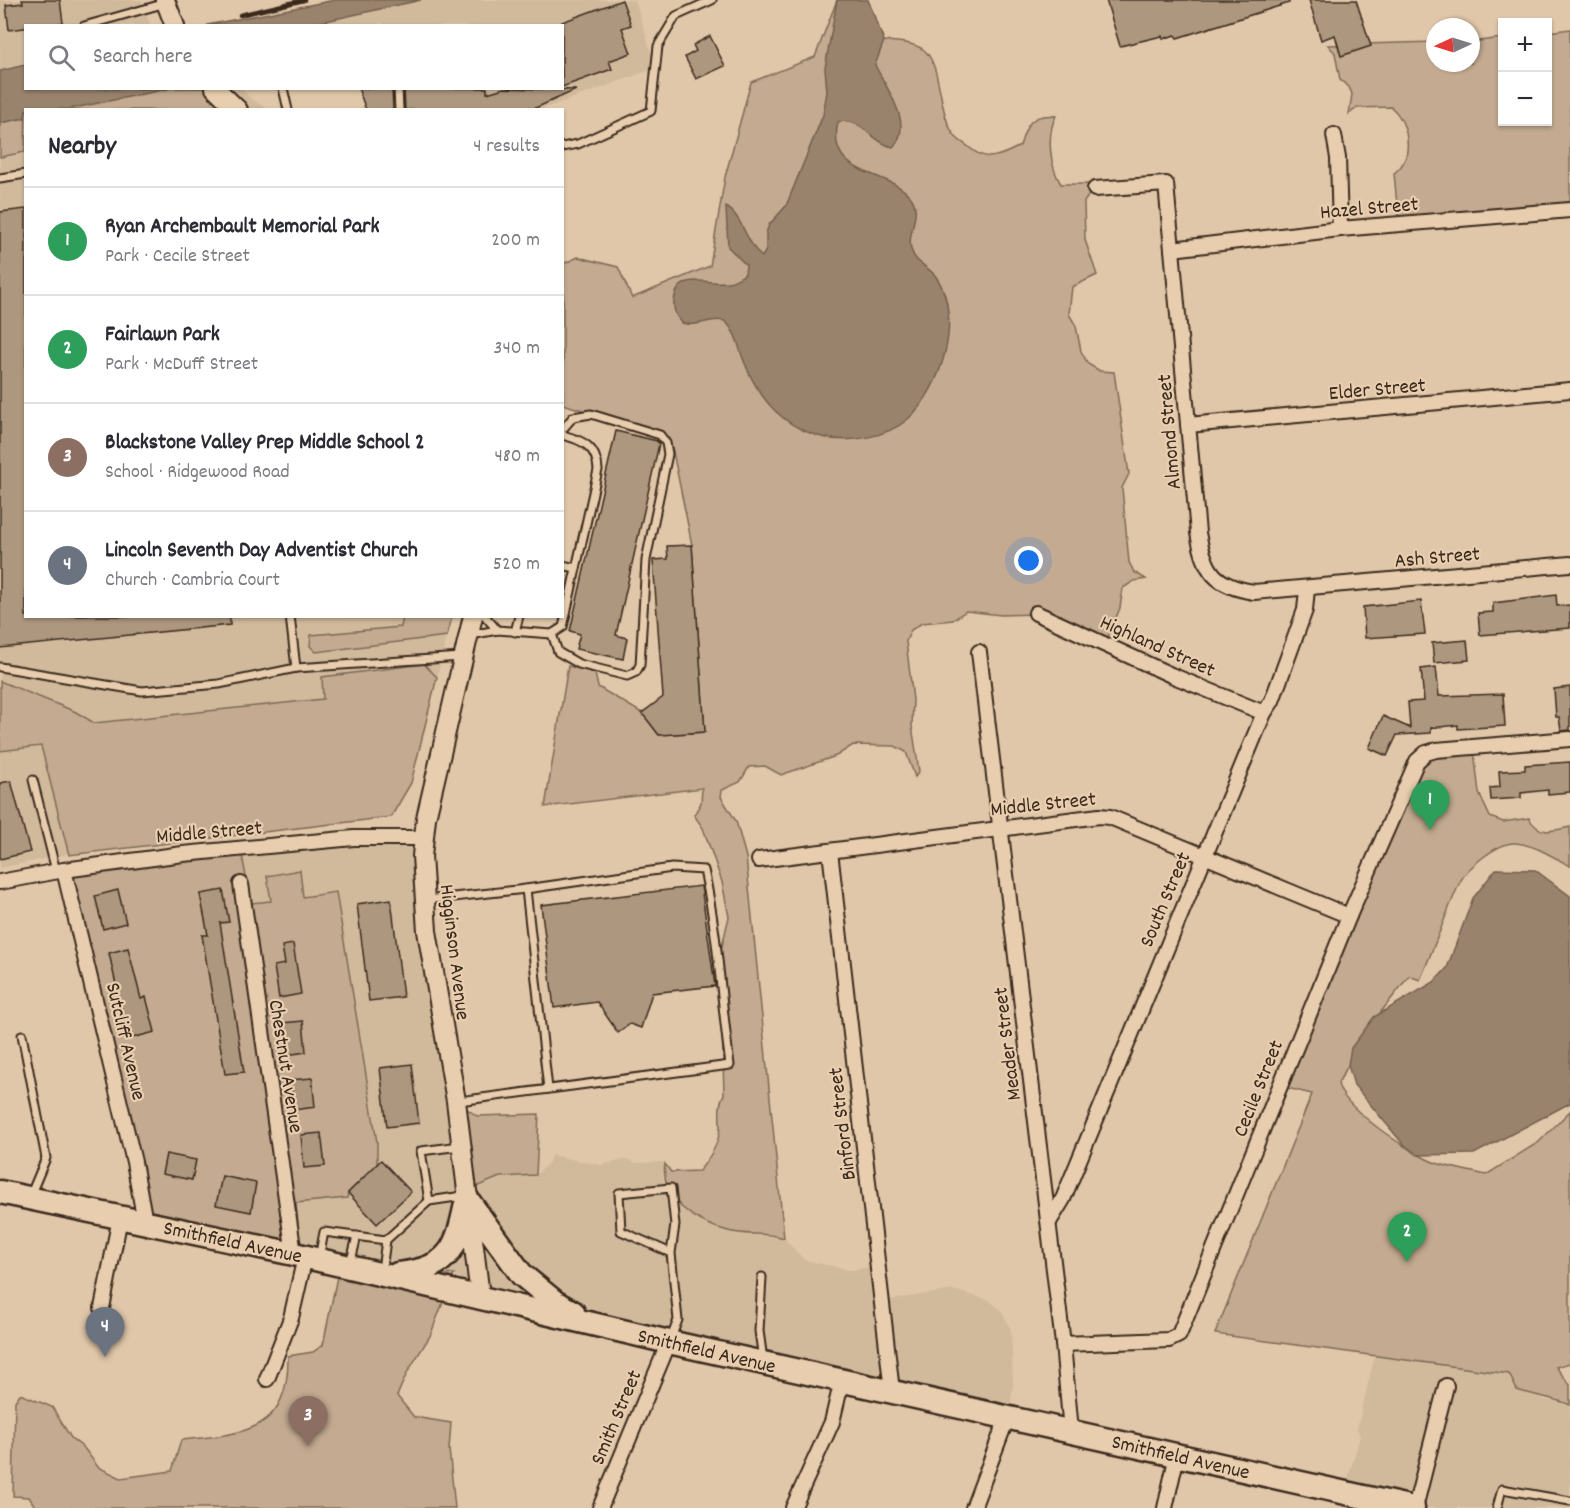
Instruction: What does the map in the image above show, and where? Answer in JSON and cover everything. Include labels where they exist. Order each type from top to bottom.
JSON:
[{"type":"main road","name":"Smithfield Avenue","points":[[0,1192],[306,1257],[669,1342],[1177,1455],[1390,1506],[1414,1508]]},
{"type":"main road","points":[[382,1275],[421,1270],[448,1257],[461,1230],[466,1197]]},
{"type":"main road","points":[[466,1197],[522,1275],[555,1302],[592,1323]]},
{"type":"street","points":[[165,2],[174,24]]},
{"type":"street","points":[[217,90],[236,108]]},
{"type":"street","points":[[1334,135],[1338,158],[1340,229]]},
{"type":"street","name":"Almond Street","points":[[1095,189],[1166,184],[1198,533],[1207,567],[1226,586],[1240,590],[1254,592],[1307,589]]},
{"type":"street","name":"Hazel Street","points":[[1172,249],[1340,229],[1570,210]]},
{"type":"street","name":"Elder Street","points":[[1188,425],[1570,390]]},
{"type":"street","name":"Ash Street","points":[[1307,589],[1570,564]]},
{"type":"street","name":"South Street","points":[[1049,1222],[1063,1199],[1264,713],[1272,701],[1305,610],[1307,589]]},
{"type":"street","name":"Highland Street","points":[[1036,613],[1171,675],[1264,713]]},
{"type":"street","name":"Higginson Avenue","points":[[473,618],[424,838],[425,900],[434,980],[456,1101],[466,1197],[480,1296]]},
{"type":"street","name":"Meader Street","points":[[979,652],[1049,1222],[1071,1411],[1071,1431]]},
{"type":"street","name":"Cecile Street","points":[[1063,1344],[1169,1340],[1179,1335],[1349,916],[1410,773],[1426,753],[1436,750],[1570,739]]},
{"type":"street","name":"Middle Street","points":[[759,860],[1099,816],[1205,856],[1349,916]]},
{"type":"street","name":"Middle Street","points":[[0,882],[60,870],[132,860],[335,839],[424,838]]},
{"type":"street","name":"Binford Street","points":[[830,851],[892,1391]]},
{"type":"street","name":"Sutcliff Avenue","points":[[60,870],[134,1162],[145,1222]]},
{"type":"street","name":"Chestnut Avenue","points":[[241,884],[254,993],[306,1257]]},
{"type":"street","points":[[102,1308],[120,1218]]},
{"type":"street","points":[[267,1379],[291,1318],[306,1257]]},
{"type":"street","name":"Smith Street","points":[[600,1508],[669,1342]]},
{"type":"street","points":[[793,1508],[832,1422],[842,1380]]},
{"type":"street","points":[[1414,1508],[1446,1386]]},
{"type":"street","points":[[973,1508],[1007,1418]]},
{"type":"street","points":[[1166,1508],[1177,1455]]},
{"type":"lane","points":[[564,147],[578,144],[651,111],[658,46],[676,16],[712,0]]},
{"type":"lane","points":[[91,24],[165,2]]},
{"type":"lane","points":[[283,90],[288,108]]},
{"type":"lane","points":[[398,90],[399,108]]},
{"type":"lane","points":[[0,177],[24,174]]},
{"type":"lane","points":[[552,634],[558,652],[579,664],[627,676],[636,672],[640,665],[646,560],[668,453],[666,443],[660,435],[591,414],[573,417],[564,428]]},
{"type":"lane","points":[[469,635],[497,630],[552,634],[563,627],[598,470],[597,458],[582,439],[564,435]]},
{"type":"lane","points":[[564,566],[576,568]]},
{"type":"lane","points":[[290,618],[296,668]]},
{"type":"lane","points":[[487,618],[497,630]]},
{"type":"lane","points":[[515,632],[518,618]]},
{"type":"lane","points":[[0,667],[142,691],[219,684],[296,668],[465,657]]},
{"type":"lane","name":"Sutcliff Avenue","points":[[33,780],[60,870]]},
{"type":"lane","points":[[425,900],[526,889],[672,868],[704,870],[717,944],[719,985],[730,1065],[456,1101]]},
{"type":"lane","points":[[526,889],[548,1089]]},
{"type":"lane","points":[[22,1035],[46,1158],[30,1198]]},
{"type":"lane","points":[[429,1200],[421,1151],[461,1146]]},
{"type":"lane","points":[[669,1342],[678,1320],[671,1253],[675,1225],[671,1188],[619,1193],[621,1231],[671,1253]]},
{"type":"lane","points":[[382,1275],[386,1240],[429,1200],[466,1197]]},
{"type":"lane","points":[[306,1257],[324,1232],[386,1240]]},
{"type":"lane","points":[[350,1268],[357,1236]]},
{"type":"lane","points":[[762,1277],[759,1332],[764,1363]]},
{"type":"lane","points":[[1497,1508],[1502,1489],[1570,1501]]},
{"type":"shaded area","points":[[0,0],[141,0],[150,24],[24,24],[26,108],[24,108],[24,618],[452,618],[411,783],[0,868]]},
{"type":"shaded area","points":[[335,0],[421,0],[313,24],[212,24]]},
{"type":"shaded area","points":[[421,0],[635,0],[656,68],[546,108],[408,108],[402,90],[564,90],[564,24],[384,24],[383,22],[377,24],[317,24]]},
{"type":"shaded area","points":[[837,0],[868,0],[884,41],[919,47],[930,57],[950,127],[957,138],[976,153],[988,157],[1007,153],[1020,146],[1027,126],[1031,122],[1041,116],[1056,116],[1050,141],[1057,177],[1061,184],[1087,184],[1093,189],[1084,202],[1085,240],[1097,275],[1072,287],[1069,314],[1076,326],[1081,351],[1088,364],[1100,371],[1114,372],[1129,474],[1122,488],[1129,562],[1134,572],[1146,579],[1134,581],[1123,588],[1120,608],[1106,642],[1039,614],[1001,615],[966,611],[953,620],[922,623],[911,630],[906,641],[913,700],[912,726],[919,771],[915,777],[906,752],[895,746],[853,745],[836,756],[781,775],[765,766],[749,767],[740,782],[722,790],[721,797],[736,821],[746,857],[784,1238],[735,1232],[704,1222],[693,1216],[674,1199],[665,1177],[665,1164],[671,1172],[699,1171],[718,1140],[720,1106],[724,1094],[720,954],[729,917],[722,882],[703,828],[694,815],[701,803],[702,788],[545,807],[568,666],[595,673],[598,687],[642,713],[659,735],[705,732],[692,545],[672,447],[660,435],[564,404],[564,264],[578,257],[618,267],[632,298],[710,266],[725,177],[751,82],[815,57]]},
{"type":"shaded area","points":[[837,0],[868,0],[884,41],[875,65],[896,106],[901,128],[899,138],[893,147],[879,141],[860,126],[846,121],[838,122],[837,141],[841,154],[850,164],[903,189],[912,199],[915,205],[915,218],[910,239],[912,252],[917,260],[937,278],[945,295],[948,313],[945,352],[939,372],[920,406],[908,419],[890,430],[867,437],[844,440],[822,437],[808,432],[784,418],[765,399],[757,387],[744,361],[735,335],[725,321],[682,323],[675,313],[674,305],[681,285],[695,281],[728,282],[745,274],[746,265],[728,247],[726,207],[737,217],[752,245],[762,257],[766,250],[766,233],[769,225],[786,206],[823,115],[827,92],[825,68]]},
{"type":"shaded area","points":[[1570,29],[1570,209],[1399,226],[1394,173],[1401,166],[1407,149],[1402,122],[1391,107],[1357,108],[1349,114],[1352,94],[1349,87],[1340,80],[1335,53],[1328,45],[1426,42],[1426,72],[1480,72],[1480,41],[1498,39],[1498,126],[1552,126],[1552,31]]},
{"type":"shaded area","points":[[24,65],[24,90],[163,90],[74,108],[24,108],[24,118],[0,123],[0,71]]},
{"type":"shaded area","points":[[87,90],[221,90],[240,108],[32,108]]},
{"type":"shaded area","points":[[221,90],[243,90],[250,98],[266,108],[240,108]]},
{"type":"shaded area","points":[[24,111],[24,152],[0,157],[0,118]]},
{"type":"shaded area","points":[[403,618],[452,618],[447,636],[316,652],[310,646],[311,635],[401,627]]},
{"type":"shaded area","points":[[424,664],[437,677],[411,783],[391,817],[69,855],[41,746],[0,751],[0,681],[76,712],[94,723],[323,699],[322,677]]},
{"type":"shaded area","points":[[1474,750],[1479,793],[1490,817],[1503,822],[1529,818],[1537,828],[1546,831],[1570,827],[1570,866],[1536,848],[1515,843],[1492,851],[1469,869],[1460,882],[1420,980],[1409,976],[1374,1021],[1338,1083],[1342,1093],[1364,1117],[1411,1150],[1436,1163],[1486,1175],[1539,1142],[1570,1111],[1570,1363],[1556,1367],[1570,1385],[1570,1405],[1517,1390],[1509,1374],[1215,1334],[1312,1094],[1287,1088],[1288,1082],[1425,755]]},
{"type":"shaded area","points":[[424,838],[427,917],[470,1190],[500,1177],[536,1175],[549,1162],[551,1155],[601,1165],[628,1159],[634,1163],[662,1162],[665,1164],[663,1178],[667,1192],[684,1210],[705,1223],[728,1231],[784,1238],[804,1260],[850,1270],[883,1265],[889,1300],[953,1290],[989,1300],[1002,1311],[1011,1330],[1013,1384],[1009,1417],[467,1284],[454,1274],[431,1276],[302,1256],[296,1203],[347,1198],[321,895],[251,903],[241,850]]},
{"type":"shaded area","points":[[241,850],[251,903],[271,901],[267,876],[300,870],[303,897],[336,892],[377,1142],[377,1165],[348,1193],[347,1198],[296,1203],[301,1256],[145,1222],[64,870]]},
{"type":"shaded area","points":[[1496,869],[1535,870],[1570,896],[1570,1103],[1474,1154],[1418,1155],[1403,1144],[1354,1085],[1348,1065],[1351,1048],[1374,1017],[1434,982],[1447,968],[1473,898]]},
{"type":"shaded area","points":[[456,1101],[477,1116],[539,1114],[536,1175],[500,1177],[466,1191]]},
{"type":"shaded area","points":[[339,1267],[431,1276],[454,1274],[430,1336],[407,1373],[397,1396],[414,1417],[451,1423],[449,1449],[455,1508],[36,1508],[29,1497],[13,1496],[15,1401],[20,1394],[52,1407],[71,1438],[84,1448],[98,1467],[121,1478],[172,1471],[181,1440],[224,1435],[258,1425],[271,1415],[280,1401],[286,1381],[288,1356],[313,1352],[323,1345]]},
{"type":"shaded area","points":[[1378,1342],[1467,1343],[1544,1400],[1565,1401],[1570,1405],[1570,1508],[1412,1508],[1344,1492],[1360,1436],[1357,1429]]},
{"type":"building","points":[[22,0],[60,0],[63,23],[24,24],[24,28],[9,30],[6,5],[23,3]]},
{"type":"building","points":[[622,0],[631,25],[622,28],[631,53],[609,61],[612,69],[564,86],[564,24],[562,22]]},
{"type":"building","points":[[1106,0],[1289,0],[1289,3],[1177,38],[1175,35],[1163,39],[1162,36],[1120,46]]},
{"type":"building","points":[[1309,0],[1356,0],[1371,46],[1341,56],[1335,35],[1321,40]]},
{"type":"building","points":[[710,36],[725,66],[696,79],[685,57],[696,51],[693,45]]},
{"type":"building","points":[[359,90],[392,90],[393,108],[365,108]]},
{"type":"building","points":[[404,90],[487,90],[487,93],[497,90],[576,90],[536,108],[405,108]]},
{"type":"building","points":[[24,209],[24,618],[230,618],[230,625],[0,648],[0,212]]},
{"type":"building","points":[[616,431],[657,441],[659,444],[616,635],[627,638],[623,659],[576,649],[580,634],[570,631]]},
{"type":"building","points":[[692,545],[705,732],[659,735],[642,713],[663,697],[653,560],[668,559],[667,546]]},
{"type":"building","points":[[1556,595],[1557,606],[1570,605],[1570,628],[1480,635],[1478,613],[1493,612],[1493,603]]},
{"type":"building","points":[[1421,601],[1425,634],[1365,638],[1363,607]]},
{"type":"building","points":[[1467,640],[1469,660],[1434,663],[1432,643]]},
{"type":"building","points":[[1436,667],[1439,696],[1503,694],[1505,726],[1458,729],[1458,725],[1431,728],[1431,733],[1397,735],[1387,756],[1369,748],[1383,716],[1410,728],[1408,702],[1424,701],[1421,669]]},
{"type":"building","points":[[1570,687],[1570,730],[1561,731],[1559,717],[1556,717],[1554,689]]},
{"type":"building","points":[[1570,762],[1570,792],[1548,794],[1548,790],[1521,793],[1521,798],[1491,800],[1490,788],[1500,787],[1499,771],[1525,770],[1525,765]]},
{"type":"building","points":[[11,781],[30,852],[0,859],[0,783]]},
{"type":"building","points":[[701,886],[715,986],[652,993],[641,1028],[630,1024],[618,1033],[597,1002],[554,1008],[541,905]]},
{"type":"building","points":[[118,890],[126,923],[103,929],[95,896]]},
{"type":"building","points":[[223,890],[229,922],[220,923],[244,1072],[225,1074],[202,935],[208,935],[200,894]]},
{"type":"building","points":[[391,899],[403,997],[369,1001],[357,904]]},
{"type":"building","points":[[293,944],[301,994],[279,998],[274,966],[285,964],[282,946]]},
{"type":"building","points":[[128,948],[141,999],[146,997],[155,1032],[128,1039],[109,953]]},
{"type":"building","points":[[303,1021],[306,1052],[286,1055],[282,1023]]},
{"type":"building","points":[[412,1064],[419,1123],[387,1127],[380,1068]]},
{"type":"building","points":[[312,1078],[315,1107],[294,1110],[290,1080]]},
{"type":"building","points":[[321,1133],[325,1166],[304,1168],[301,1135]]},
{"type":"building","points":[[166,1154],[196,1160],[192,1180],[162,1174]]},
{"type":"building","points":[[381,1160],[411,1192],[377,1224],[348,1193]]},
{"type":"building","points":[[222,1176],[256,1183],[251,1212],[216,1205]]},
{"type":"railway","points":[[240,15],[304,0]]},
{"type":"place","name":"Ryan Archembault Memorial Park","points":[[1430,830]]},
{"type":"place","name":"Fairlawn Park","points":[[1407,1262]]},
{"type":"place","name":"Lincoln Seventh Day Adventist Church","points":[[105,1357]]},
{"type":"place","name":"Blackstone Valley Prep Middle School 2","points":[[308,1446]]}]
